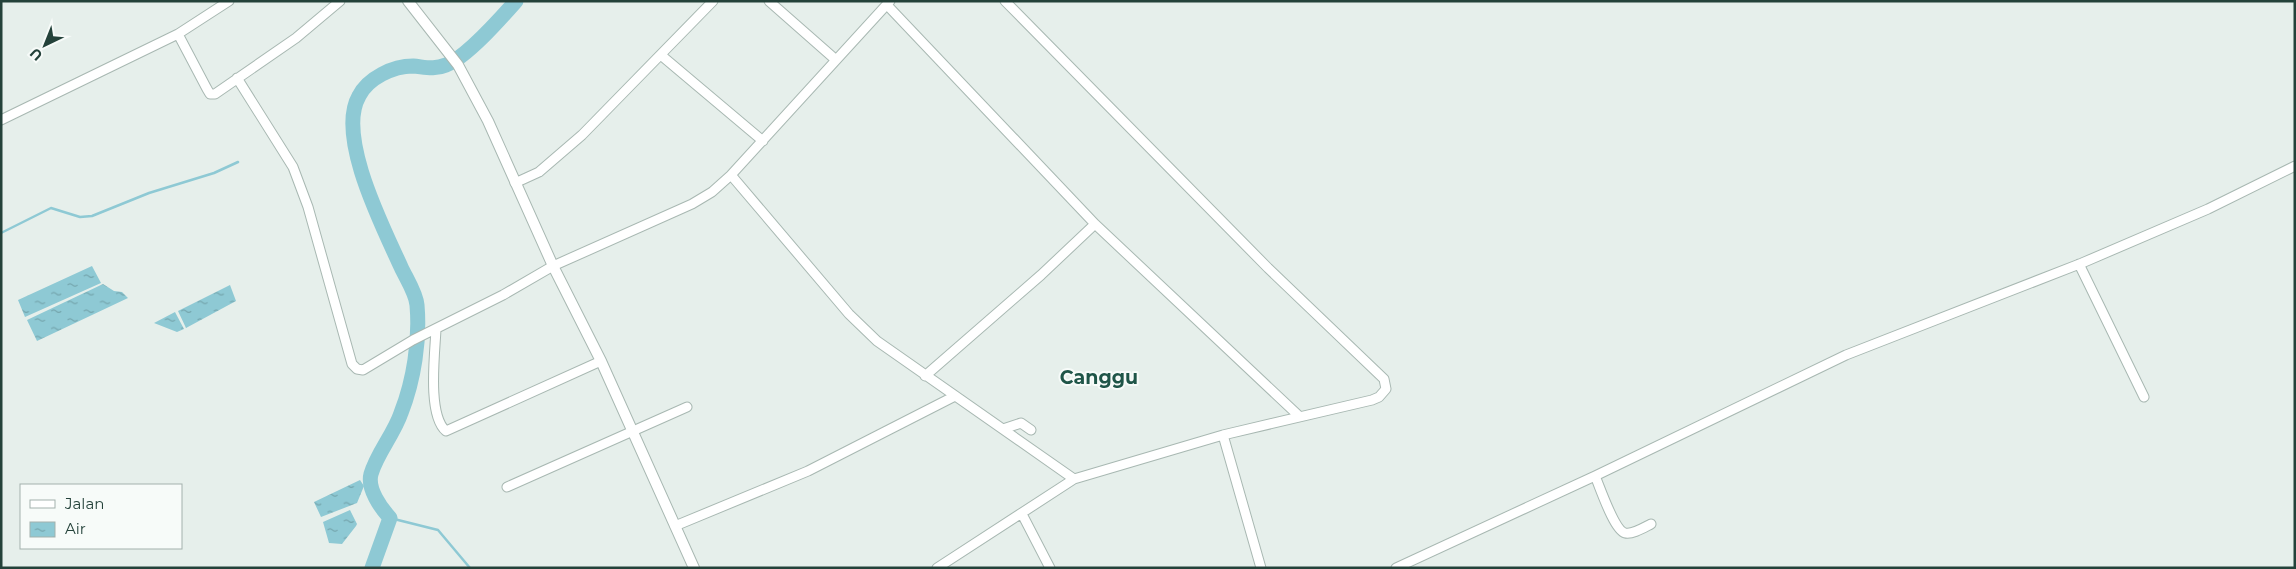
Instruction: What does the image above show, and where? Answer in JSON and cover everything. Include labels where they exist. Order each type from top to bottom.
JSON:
[{"type":"street","points":[[1,120],[178,34],[229,1]]},
{"type":"street","points":[[178,34],[210,94],[217,93],[296,38],[340,1]]},
{"type":"street","points":[[408,1],[458,66],[488,121],[553,266],[601,361],[694,568]]},
{"type":"street","points":[[515,184],[539,172],[582,135],[662,56],[713,1]]},
{"type":"street","points":[[769,1],[836,60]]},
{"type":"street","points":[[937,568],[1022,514],[1074,478],[1223,435],[1372,400],[1379,397],[1386,389],[1384,379],[1261,261],[1005,1]]},
{"type":"street","points":[[237,78],[293,167],[308,207],[352,364],[357,369],[363,370],[413,340],[553,266],[692,204],[712,192],[731,176],[889,3],[1095,224],[1299,416]]},
{"type":"street","points":[[662,56],[763,141]]},
{"type":"street","points":[[1396,568],[1595,476],[1846,355],[2079,264],[2208,208],[2295,166]]},
{"type":"street","points":[[731,176],[849,314],[877,341],[1074,478]]},
{"type":"street","points":[[925,376],[1020,294],[1095,224]]},
{"type":"street","points":[[2079,264],[2144,396]]},
{"type":"street","points":[[433,330],[435,407],[439,423],[446,430],[601,361]]},
{"type":"street","points":[[675,526],[808,471],[955,396]]},
{"type":"street","points":[[507,487],[687,407]]},
{"type":"street","points":[[1003,429],[1021,423],[1031,430]]},
{"type":"street","points":[[1223,435],[1261,568]]},
{"type":"street","points":[[1595,476],[1615,524],[1621,531],[1629,533],[1651,524]]},
{"type":"street","points":[[1022,514],[1050,568]]},
{"type":"water","points":[[92,266],[101,283],[25,317],[18,300]]},
{"type":"water","points":[[103,284],[114,291],[122,292],[128,298],[37,341],[27,320]]},
{"type":"water","points":[[230,285],[236,301],[186,328],[178,311]]},
{"type":"water","points":[[175,312],[184,329],[177,332],[154,323]]},
{"type":"water","points":[[360,480],[364,486],[357,503],[321,517],[314,502]]},
{"type":"water","points":[[350,510],[357,524],[356,526],[342,544],[329,543],[323,522]]},
{"type":"waterway","points":[[372,568],[390,518],[379,504],[373,492],[370,480],[371,474],[398,421],[406,400],[413,374],[418,318],[415,296],[374,206],[357,157],[353,134],[353,113],[363,90],[382,74],[397,68],[413,66],[430,68],[446,65],[454,61],[483,36],[516,1]]},
{"type":"waterway","points":[[1,233],[51,208],[80,217],[92,216],[149,193],[214,173],[238,162]]},
{"type":"waterway","points":[[390,518],[438,530],[470,568]]},
{"type":"district","name":"Canggu","points":[[1099,377]]}]
